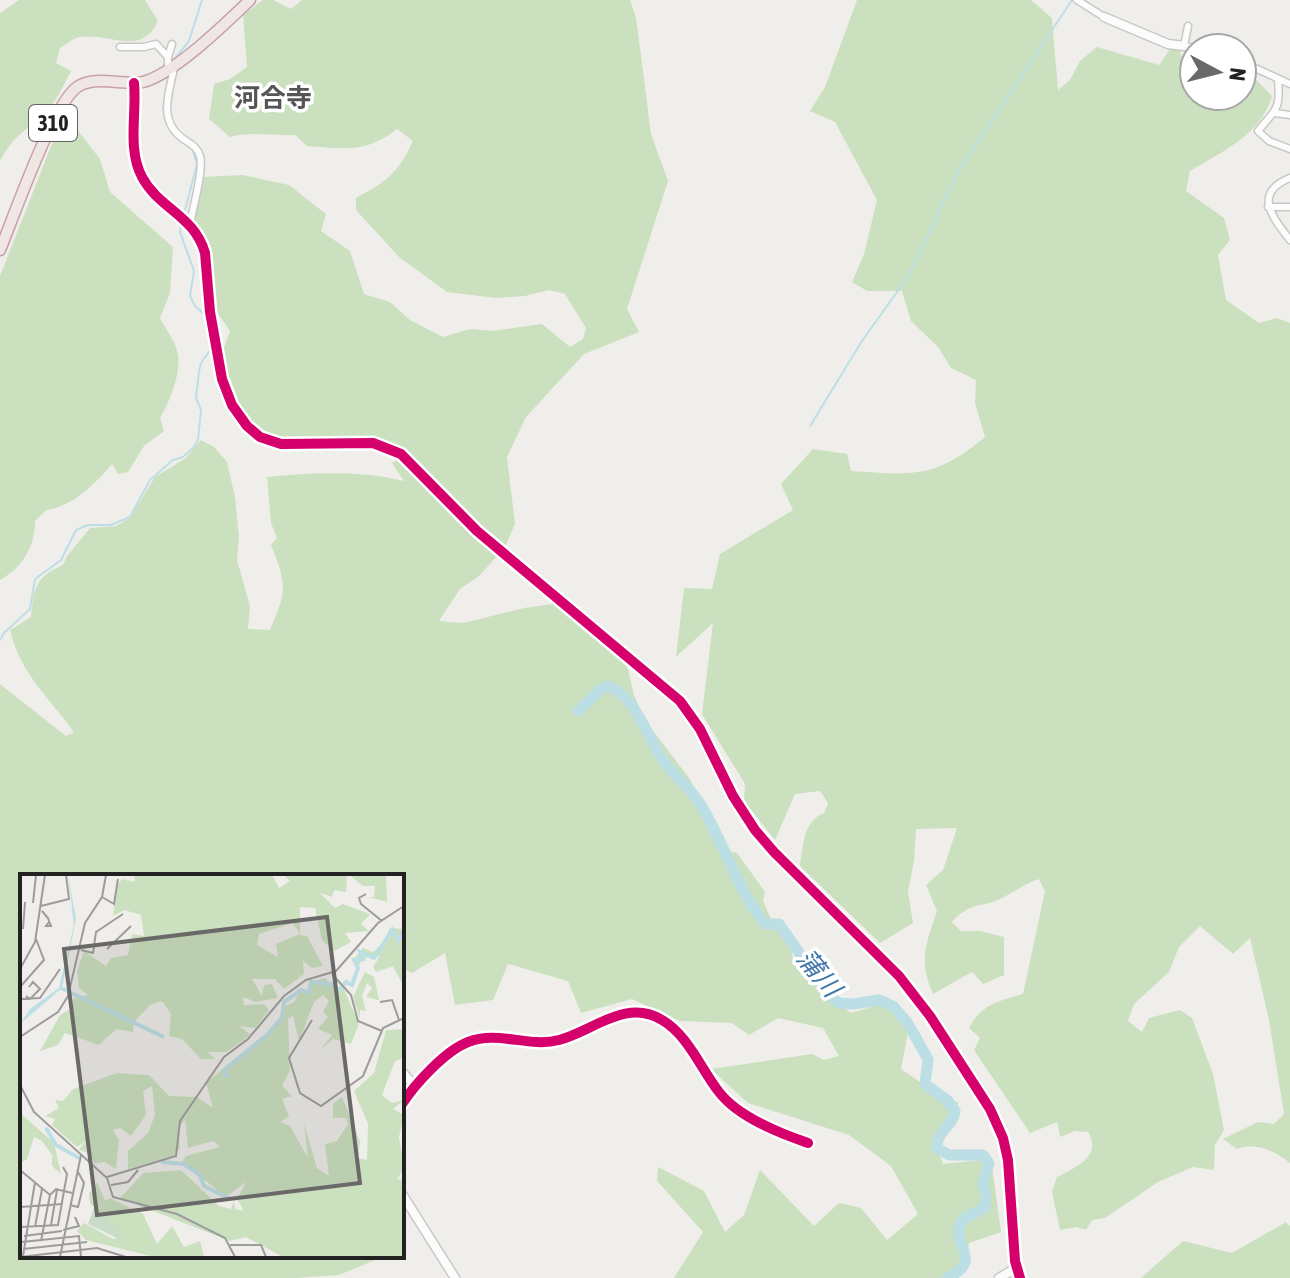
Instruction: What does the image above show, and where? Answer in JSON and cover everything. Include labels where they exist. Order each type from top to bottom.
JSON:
[{"type":"highway","name":"310","points":[[0,250],[50,128],[75,89],[89,83],[134,83],[156,77],[250,0]]},
{"type":"street","points":[[1077,0],[1104,17],[1178,45]]},
{"type":"street","points":[[1187,32],[1188,26]]},
{"type":"street","points":[[120,47],[143,48],[156,44],[171,65]]},
{"type":"street","points":[[172,44],[166,110],[178,135],[198,151],[201,170],[189,223]]},
{"type":"street","points":[[1258,70],[1290,84]]},
{"type":"street","points":[[1278,80],[1280,103],[1275,113],[1258,129],[1258,134],[1290,149]]},
{"type":"street","points":[[134,83],[138,169],[152,191],[189,223],[199,237],[205,253],[217,356],[232,405],[252,431],[267,440],[281,444],[373,443],[401,454],[477,531],[680,701],[700,729],[733,796],[755,830],[899,976],[930,1016],[990,1109],[1003,1138],[1008,1160],[1016,1268],[1020,1278]]},
{"type":"street","points":[[1275,113],[1290,115]]},
{"type":"street","points":[[1290,178],[1276,186],[1269,197],[1268,207],[1290,240]]},
{"type":"street","points":[[1268,207],[1290,207]]},
{"type":"street","points":[[404,1101],[415,1086],[453,1051],[471,1040],[494,1037],[555,1041],[617,1015],[642,1012],[662,1019],[673,1028],[717,1090],[732,1105],[808,1143]]},
{"type":"street","points":[[404,1074],[415,1086]]},
{"type":"street","points":[[404,1197],[455,1278]]},
{"type":"street","points":[[999,1278],[1016,1268]]},
{"type":"green space","points":[[19,0],[145,0],[158,21],[142,39],[76,38],[60,48],[56,63],[71,71],[62,88],[52,105],[18,136],[0,161],[0,13]]},
{"type":"green space","points":[[263,0],[273,0],[291,9],[302,0],[630,0],[636,17],[651,134],[668,181],[627,309],[639,332],[584,354],[526,417],[507,457],[515,524],[505,547],[479,576],[460,589],[439,621],[463,623],[524,608],[567,602],[607,638],[628,669],[634,695],[645,720],[689,778],[724,839],[725,850],[737,853],[765,892],[763,901],[775,928],[788,928],[793,959],[811,967],[834,1000],[851,1013],[884,1003],[908,1032],[901,1069],[936,1093],[959,1103],[933,1136],[943,1164],[991,1159],[1001,1232],[969,1243],[966,1264],[947,1278],[674,1278],[703,1232],[657,1181],[658,1167],[704,1191],[725,1232],[744,1215],[760,1170],[814,1226],[839,1203],[861,1208],[887,1240],[918,1214],[891,1166],[849,1135],[748,1103],[711,1069],[812,1054],[824,1060],[839,1056],[823,1028],[778,1018],[749,1035],[732,1023],[680,1021],[632,999],[581,1013],[568,981],[508,964],[493,1000],[455,1005],[445,953],[412,973],[404,969],[404,874],[20,874],[20,1258],[380,1258],[339,1275],[296,1278],[0,1278],[0,684],[66,736],[74,732],[28,673],[10,630],[31,617],[33,598],[41,579],[63,565],[90,528],[116,526],[130,518],[155,477],[186,458],[201,440],[214,447],[227,462],[235,497],[239,537],[237,560],[250,606],[248,629],[270,630],[282,597],[282,579],[271,545],[277,538],[271,523],[267,477],[353,474],[404,481],[392,463],[406,454],[390,445],[351,438],[309,441],[271,437],[255,429],[242,414],[222,359],[230,331],[214,308],[209,248],[194,218],[203,177],[243,175],[289,185],[326,214],[321,231],[350,251],[364,294],[390,302],[410,320],[443,337],[470,329],[493,331],[542,324],[570,347],[583,339],[586,328],[565,294],[549,290],[496,298],[447,292],[399,257],[356,210],[356,198],[390,175],[408,152],[413,141],[397,129],[365,146],[333,148],[307,146],[295,135],[230,137],[209,119],[214,84],[230,79],[247,67],[243,15]]},
{"type":"green space","points":[[857,0],[1031,0],[1052,18],[1058,90],[1070,80],[1080,61],[1097,47],[1159,65],[1170,49],[1178,49],[1178,112],[1258,112],[1258,82],[1272,96],[1267,110],[1250,132],[1190,171],[1186,191],[1224,218],[1230,240],[1218,255],[1226,300],[1259,323],[1277,318],[1290,323],[1290,1163],[1265,1149],[1251,1146],[1237,1149],[1223,1139],[1258,1122],[1274,1124],[1284,1114],[1269,1020],[1250,938],[1233,954],[1200,926],[1179,947],[1169,972],[1134,1004],[1128,1021],[1142,1032],[1149,1018],[1180,1010],[1192,1018],[1213,1074],[1224,1130],[1215,1145],[1214,1170],[1193,1167],[1158,1182],[1105,1218],[1092,1220],[1086,1230],[1076,1227],[1060,1230],[1052,1192],[1057,1177],[1079,1165],[1090,1154],[1092,1140],[1088,1132],[1075,1131],[1060,1137],[1057,1122],[1030,1133],[974,1050],[980,1038],[969,1028],[985,1009],[1023,994],[1045,891],[1039,879],[996,901],[965,910],[952,922],[961,931],[980,931],[1004,937],[1004,975],[983,984],[972,972],[933,994],[926,972],[925,952],[937,911],[926,885],[943,870],[957,828],[916,829],[908,892],[913,923],[880,943],[800,866],[808,828],[824,813],[828,803],[820,791],[795,794],[775,840],[744,801],[745,784],[702,714],[713,623],[676,657],[684,588],[712,589],[720,554],[793,510],[781,484],[813,449],[847,454],[851,471],[907,473],[952,461],[985,437],[975,403],[976,380],[951,368],[938,347],[911,321],[902,291],[867,291],[852,282],[864,254],[877,200],[835,122],[810,111],[825,87]]},
{"type":"green space","points":[[69,119],[100,159],[110,192],[173,247],[170,293],[160,318],[177,349],[178,370],[171,396],[160,418],[164,431],[144,446],[128,472],[118,474],[112,464],[91,487],[74,499],[46,510],[35,521],[33,540],[26,556],[0,580],[0,276],[55,136]]},
{"type":"green space","points":[[1286,1222],[1290,1226],[1290,1278],[1141,1278],[1183,1241],[1232,1253]]},
{"type":"waterway","points":[[172,62],[189,41],[202,0]]},
{"type":"waterway","points":[[810,426],[862,341],[909,275],[958,172],[1072,0]]},
{"type":"waterway","points":[[165,99],[163,108],[168,124]]},
{"type":"waterway","points":[[184,214],[197,164],[192,148]]},
{"type":"waterway","points":[[182,221],[180,232],[194,271],[190,296],[195,306],[207,317]]},
{"type":"waterway","points":[[0,640],[30,609],[35,579],[61,560],[76,530],[88,525],[111,525],[130,517],[150,480],[194,447],[198,440],[201,410],[196,398],[199,371],[213,346]]},
{"type":"waterway","name":"蒲川","points":[[578,711],[607,686],[626,698],[665,763],[701,805],[746,896],[765,924],[779,924],[829,995],[839,1003],[879,1000],[893,1006],[907,1022],[928,1060],[925,1084],[948,1101],[955,1111],[939,1137],[937,1148],[949,1155],[983,1155],[989,1163],[983,1184],[985,1207],[962,1221],[959,1236],[964,1264],[947,1278]]},
{"type":"cycle path","points":[[134,83],[137,166],[149,188],[185,221],[200,240],[205,253],[210,312],[222,379],[232,405],[247,426],[260,437],[281,444],[373,443],[401,454],[477,531],[680,701],[700,729],[733,796],[755,830],[899,976],[930,1016],[990,1109],[1003,1138],[1008,1160],[1015,1261],[1020,1278]]},
{"type":"cycle path","points":[[404,1101],[431,1069],[468,1042],[491,1038],[547,1042],[572,1036],[623,1014],[649,1014],[679,1034],[727,1101],[772,1129],[808,1143]]},
{"type":"district","name":"河合寺","points":[[273,98]]}]
